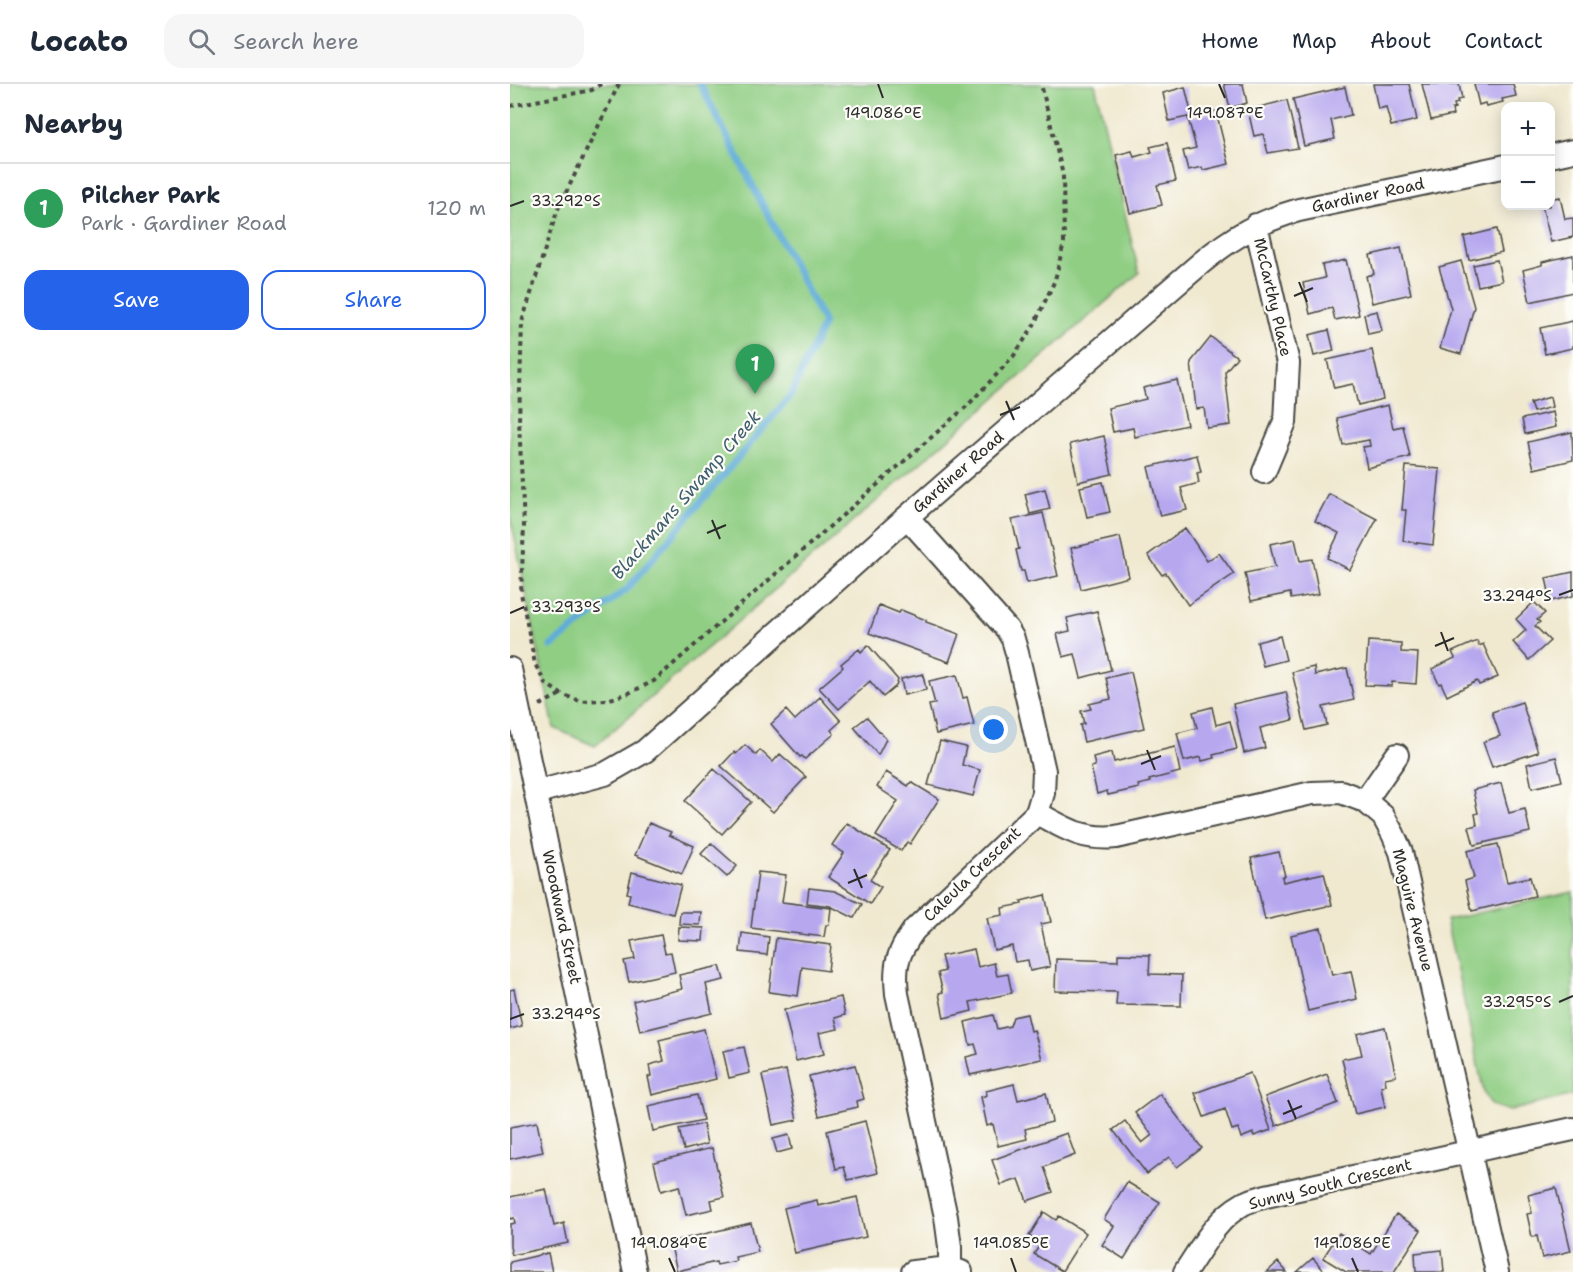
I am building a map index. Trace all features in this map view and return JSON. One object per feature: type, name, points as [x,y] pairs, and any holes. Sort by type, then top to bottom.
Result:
[{"type":"street","points":[[1555,155],[1573,151]]},
{"type":"street","name":"Gardiner Road","points":[[537,792],[605,774],[645,751],[907,517],[1225,243],[1256,225],[1299,210],[1501,167]]},
{"type":"street","name":"McCarthy Place","points":[[1256,225],[1288,363],[1285,422],[1264,472]]},
{"type":"street","points":[[907,517],[1013,639],[1044,771],[1043,793],[1037,813]]},
{"type":"street","name":"Woodward Street","points":[[510,669],[635,1272]]},
{"type":"street","points":[[1365,801],[1397,755]]},
{"type":"street","name":"Maguire Avenue","points":[[1037,813],[1063,828],[1087,837],[1103,838],[1312,793],[1341,792],[1365,801],[1383,816],[1401,852],[1469,1151]]},
{"type":"street","name":"Caleula Crescent","points":[[955,1270],[946,1217],[897,994],[895,976],[897,961],[902,948],[914,930],[1037,813]]},
{"type":"street","name":"Sunny South Crescent","points":[[1185,1272],[1214,1228],[1245,1203],[1266,1196],[1573,1129]]},
{"type":"street","points":[[1469,1151],[1497,1272]]},
{"type":"street","points":[[914,1272],[955,1270]]},
{"type":"path","points":[[510,106],[592,90],[601,84]]},
{"type":"path","points":[[619,84],[557,211],[522,322],[519,422],[524,526],[521,593],[535,664],[540,674],[545,683],[561,694],[580,701],[607,700],[654,681],[968,405],[1013,357],[1034,325],[1055,280],[1064,242],[1063,175],[1041,84]]},
{"type":"green space","points":[[510,84],[1095,84],[1139,273],[595,746],[554,728],[510,515]]},
{"type":"green space","points":[[1573,892],[1573,1095],[1509,1111],[1491,1105],[1484,1093],[1446,920]]},
{"type":"building","points":[[1224,84],[1243,84],[1247,103],[1230,108]]},
{"type":"building","points":[[1373,84],[1409,84],[1417,120],[1391,126],[1386,107],[1378,109]]},
{"type":"building","points":[[1422,84],[1459,84],[1462,99],[1457,100],[1458,103],[1454,104],[1453,115],[1431,120]]},
{"type":"building","points":[[1474,84],[1513,84],[1516,96],[1502,99],[1503,102],[1486,106],[1485,103],[1479,105]]},
{"type":"building","points":[[1185,87],[1192,116],[1169,121],[1163,93]]},
{"type":"building","points":[[1345,87],[1351,115],[1331,120],[1335,139],[1304,146],[1293,99]]},
{"type":"building","points":[[1287,100],[1298,148],[1268,153],[1263,134],[1254,136],[1248,110]]},
{"type":"building","points":[[1216,111],[1229,164],[1203,170],[1202,167],[1188,170],[1183,151],[1196,148],[1188,118]]},
{"type":"building","points":[[1167,143],[1176,181],[1157,185],[1162,205],[1130,213],[1116,155],[1132,151],[1134,157],[1152,152],[1150,147]]},
{"type":"building","points":[[1560,197],[1565,219],[1573,218],[1573,237],[1551,242],[1543,210],[1555,210],[1555,198]]},
{"type":"building","points":[[1497,229],[1502,252],[1469,260],[1464,237]]},
{"type":"building","points":[[1401,248],[1411,294],[1372,303],[1366,276],[1374,274],[1370,255]]},
{"type":"building","points":[[1573,255],[1573,292],[1530,302],[1523,270],[1542,265],[1542,262]]},
{"type":"building","points":[[1346,260],[1359,315],[1335,320],[1332,308],[1310,314],[1303,283],[1325,278],[1322,265]]},
{"type":"building","points":[[1497,260],[1502,281],[1478,286],[1473,265]]},
{"type":"building","points":[[1461,261],[1474,307],[1461,354],[1440,348],[1451,309],[1439,267]]},
{"type":"building","points":[[1377,311],[1382,331],[1368,334],[1364,314]]},
{"type":"building","points":[[1573,321],[1573,348],[1545,354],[1540,328]]},
{"type":"building","points":[[1329,330],[1334,351],[1314,356],[1309,335]]},
{"type":"building","points":[[1211,337],[1237,357],[1225,372],[1231,425],[1207,428],[1204,408],[1196,409],[1191,362]]},
{"type":"building","points":[[1372,350],[1383,399],[1358,405],[1353,384],[1334,388],[1327,360]]},
{"type":"building","points":[[1177,380],[1187,425],[1135,437],[1133,428],[1113,432],[1108,408],[1146,399],[1143,388]]},
{"type":"building","points":[[1550,397],[1552,407],[1533,412],[1530,403]]},
{"type":"building","points":[[1388,405],[1393,428],[1403,426],[1410,457],[1367,468],[1363,447],[1370,446],[1369,440],[1343,445],[1337,418]]},
{"type":"building","points":[[1553,412],[1556,427],[1525,434],[1522,419]]},
{"type":"building","points":[[1572,432],[1573,460],[1534,469],[1528,442]]},
{"type":"building","points":[[1104,436],[1112,474],[1078,482],[1070,444]]},
{"type":"building","points":[[1197,455],[1201,472],[1197,473],[1199,483],[1181,488],[1187,510],[1160,516],[1148,467]]},
{"type":"building","points":[[1406,466],[1440,469],[1433,545],[1403,541],[1406,510],[1402,510]]},
{"type":"building","points":[[1103,482],[1110,512],[1087,517],[1080,487]]},
{"type":"building","points":[[1045,489],[1050,509],[1030,514],[1025,494]]},
{"type":"building","points":[[1329,494],[1377,519],[1350,570],[1327,558],[1339,533],[1315,521]]},
{"type":"building","points":[[1043,513],[1058,576],[1027,583],[1024,571],[1021,571],[1016,550],[1019,549],[1012,520]]},
{"type":"building","points":[[1185,528],[1207,561],[1219,553],[1234,574],[1188,605],[1166,573],[1162,575],[1148,555]]},
{"type":"building","points":[[1120,537],[1129,577],[1081,589],[1071,548]]},
{"type":"building","points":[[1295,539],[1300,561],[1312,559],[1319,594],[1291,599],[1290,593],[1251,601],[1245,573],[1275,567],[1270,544]]},
{"type":"building","points":[[1573,572],[1573,596],[1551,601],[1546,578]]},
{"type":"building","points":[[1534,602],[1545,613],[1537,620],[1540,622],[1535,626],[1550,641],[1529,660],[1513,642],[1526,630],[1516,619]]},
{"type":"building","points":[[879,605],[899,613],[901,610],[959,634],[949,662],[869,633]]},
{"type":"building","points":[[1097,611],[1111,670],[1081,678],[1075,654],[1063,657],[1057,634],[1070,631],[1067,618]]},
{"type":"building","points":[[1280,636],[1286,660],[1263,666],[1257,642]]},
{"type":"building","points":[[1368,641],[1401,643],[1401,652],[1418,653],[1416,684],[1392,682],[1392,686],[1365,685]]},
{"type":"building","points":[[1477,641],[1479,646],[1483,644],[1498,677],[1479,685],[1477,681],[1447,696],[1432,669],[1455,658],[1452,652]]},
{"type":"building","points":[[868,645],[898,680],[896,686],[883,697],[870,681],[839,709],[819,688],[843,667],[841,664],[859,649],[861,652]]},
{"type":"building","points":[[1314,667],[1315,675],[1347,668],[1354,700],[1323,707],[1327,725],[1306,730],[1292,672]]},
{"type":"building","points":[[1131,672],[1144,728],[1084,742],[1080,725],[1084,724],[1081,711],[1091,709],[1089,704],[1111,699],[1106,678]]},
{"type":"building","points":[[923,674],[926,690],[904,695],[901,679]]},
{"type":"building","points":[[957,675],[963,698],[967,697],[974,725],[936,734],[929,705],[935,704],[929,681]]},
{"type":"building","points":[[1286,692],[1293,720],[1260,728],[1265,748],[1244,753],[1233,704]]},
{"type":"building","points":[[820,697],[841,721],[831,730],[834,734],[805,759],[800,757],[771,724],[786,710],[795,720]]},
{"type":"building","points":[[1522,702],[1538,752],[1492,767],[1483,742],[1500,736],[1492,712]]},
{"type":"building","points":[[1212,707],[1216,725],[1230,721],[1237,749],[1213,755],[1214,758],[1202,761],[1201,757],[1184,761],[1177,733],[1197,728],[1193,712]]},
{"type":"building","points":[[867,717],[886,739],[878,755],[854,727]]},
{"type":"building","points":[[940,741],[966,747],[962,765],[980,770],[973,796],[928,785]]},
{"type":"building","points":[[745,745],[756,755],[760,750],[773,762],[780,754],[806,777],[773,812],[721,766],[734,752],[736,754]]},
{"type":"building","points":[[1175,747],[1180,772],[1149,780],[1150,782],[1138,785],[1139,788],[1108,795],[1107,791],[1097,794],[1091,767],[1095,766],[1093,757],[1112,752],[1114,762]]},
{"type":"building","points":[[1556,757],[1562,781],[1532,788],[1527,764]]},
{"type":"building","points":[[714,769],[751,802],[722,834],[685,801]]},
{"type":"building","points":[[886,772],[908,786],[911,782],[939,799],[910,844],[907,842],[901,851],[876,836],[898,801],[877,787]]},
{"type":"building","points":[[1501,783],[1509,813],[1525,809],[1530,832],[1474,845],[1469,827],[1477,825],[1475,814],[1478,813],[1473,790]]},
{"type":"building","points":[[649,823],[671,832],[669,835],[694,846],[682,874],[635,855]]},
{"type":"building","points":[[847,823],[890,850],[870,880],[881,887],[870,904],[828,877],[844,853],[832,845]]},
{"type":"building","points":[[711,843],[737,866],[727,877],[701,854]]},
{"type":"building","points":[[1498,844],[1507,882],[1530,877],[1535,896],[1472,911],[1465,881],[1474,878],[1467,851]]},
{"type":"building","points":[[1279,852],[1285,876],[1282,877],[1283,882],[1324,873],[1332,905],[1265,920],[1251,858]]},
{"type":"building","points":[[632,872],[681,885],[673,914],[628,903],[630,894],[627,893]]},
{"type":"building","points":[[758,872],[786,875],[782,902],[831,908],[829,925],[826,925],[824,937],[751,928]]},
{"type":"building","points":[[809,888],[835,891],[862,904],[854,918],[830,906],[807,903]]},
{"type":"building","points":[[1045,895],[1051,922],[1041,924],[1050,967],[1030,971],[1028,960],[1015,962],[1012,946],[994,950],[987,918],[1003,915],[1002,908],[1022,904],[1021,901]]},
{"type":"building","points":[[680,912],[701,912],[700,925],[679,924]]},
{"type":"building","points":[[679,927],[704,928],[703,941],[678,940]]},
{"type":"building","points":[[1321,928],[1332,975],[1351,971],[1357,999],[1308,1011],[1291,935]]},
{"type":"building","points":[[742,933],[769,937],[767,955],[740,952]]},
{"type":"building","points":[[661,935],[665,953],[671,952],[675,972],[629,982],[624,961],[635,959],[631,941]]},
{"type":"building","points":[[776,938],[831,945],[828,971],[802,967],[798,996],[769,992]]},
{"type":"building","points":[[974,949],[978,967],[994,963],[997,976],[1008,974],[1012,993],[970,1002],[972,1011],[944,1018],[939,993],[943,992],[938,973],[945,971],[941,956]]},
{"type":"building","points":[[1118,954],[1150,955],[1149,974],[1182,975],[1181,1006],[1116,1005],[1117,992],[1055,991],[1056,959],[1118,961]]},
{"type":"building","points":[[720,966],[724,980],[706,984],[712,1013],[640,1031],[633,1001],[682,989],[679,975]]},
{"type":"building","points":[[514,989],[522,1026],[510,1029],[510,990]]},
{"type":"building","points":[[841,997],[845,1015],[835,1018],[838,1029],[819,1033],[824,1054],[796,1061],[784,1010]]},
{"type":"building","points":[[1027,1014],[1042,1059],[970,1075],[966,1057],[978,1054],[975,1044],[970,1045],[965,1022],[993,1015],[997,1029],[1010,1026],[1013,1017]]},
{"type":"building","points":[[1385,1027],[1396,1076],[1385,1078],[1386,1085],[1381,1087],[1385,1107],[1355,1114],[1342,1059],[1362,1055],[1357,1034]]},
{"type":"building","points":[[704,1029],[716,1079],[652,1095],[648,1077],[651,1076],[649,1065],[664,1061],[659,1040]]},
{"type":"building","points":[[744,1047],[750,1073],[729,1078],[723,1051]]},
{"type":"building","points":[[855,1065],[864,1099],[857,1101],[858,1107],[819,1116],[809,1076]]},
{"type":"building","points":[[786,1070],[797,1120],[773,1125],[762,1075]]},
{"type":"building","points":[[1250,1073],[1271,1130],[1241,1138],[1238,1128],[1232,1130],[1225,1109],[1204,1117],[1195,1093]]},
{"type":"building","points":[[1327,1074],[1338,1103],[1276,1126],[1265,1097]]},
{"type":"building","points":[[1014,1084],[1018,1100],[1046,1093],[1052,1122],[1025,1129],[1027,1139],[998,1146],[993,1124],[987,1126],[981,1097],[987,1095],[986,1091]]},
{"type":"building","points":[[1160,1094],[1202,1148],[1177,1167],[1169,1157],[1147,1174],[1113,1130],[1125,1121],[1142,1143],[1152,1135],[1135,1113]]},
{"type":"building","points":[[697,1095],[703,1120],[653,1131],[648,1106]]},
{"type":"building","points":[[865,1121],[878,1173],[848,1180],[844,1167],[836,1169],[827,1131]]},
{"type":"building","points":[[537,1122],[543,1152],[510,1159],[510,1127]]},
{"type":"building","points":[[703,1124],[707,1144],[684,1150],[679,1129]]},
{"type":"building","points":[[1067,1133],[1075,1155],[1044,1167],[1053,1192],[1027,1201],[1019,1179],[1001,1185],[992,1160]]},
{"type":"building","points":[[789,1135],[792,1149],[777,1153],[773,1139]]},
{"type":"building","points":[[712,1148],[724,1197],[711,1200],[713,1209],[686,1215],[679,1186],[661,1191],[654,1162]]},
{"type":"building","points":[[1127,1182],[1160,1202],[1124,1259],[1102,1245],[1114,1226],[1104,1219]]},
{"type":"building","points":[[1556,1188],[1571,1251],[1542,1258],[1537,1236],[1532,1237],[1527,1214],[1532,1213],[1528,1195]]},
{"type":"building","points":[[546,1189],[554,1226],[564,1223],[568,1243],[512,1255],[510,1224],[515,1223],[514,1218],[510,1219],[510,1197]]},
{"type":"building","points":[[857,1197],[866,1237],[795,1253],[784,1208],[817,1200],[818,1206]]},
{"type":"building","points":[[1044,1212],[1056,1220],[1059,1216],[1086,1233],[1062,1271],[1034,1254],[1041,1243],[1029,1236]]},
{"type":"building","points":[[1396,1214],[1421,1230],[1394,1272],[1346,1272],[1323,1258],[1339,1233],[1371,1254]]},
{"type":"building","points":[[751,1223],[758,1252],[735,1257],[736,1261],[717,1265],[716,1262],[677,1271],[670,1242]]},
{"type":"building","points":[[1442,1250],[1444,1272],[1416,1272],[1415,1253]]},
{"type":"building","points":[[548,1253],[552,1272],[510,1272],[510,1262]]},
{"type":"building","points":[[1313,1258],[1325,1272],[1297,1272]]},
{"type":"building","points":[[1278,1262],[1287,1272],[1267,1272]]},
{"type":"waterway","name":"Blackmans Swamp Creek","points":[[551,646],[627,589],[791,395],[824,323],[700,84]]},
{"type":"place","name":"Pilcher Park","points":[[755,394]]}]
